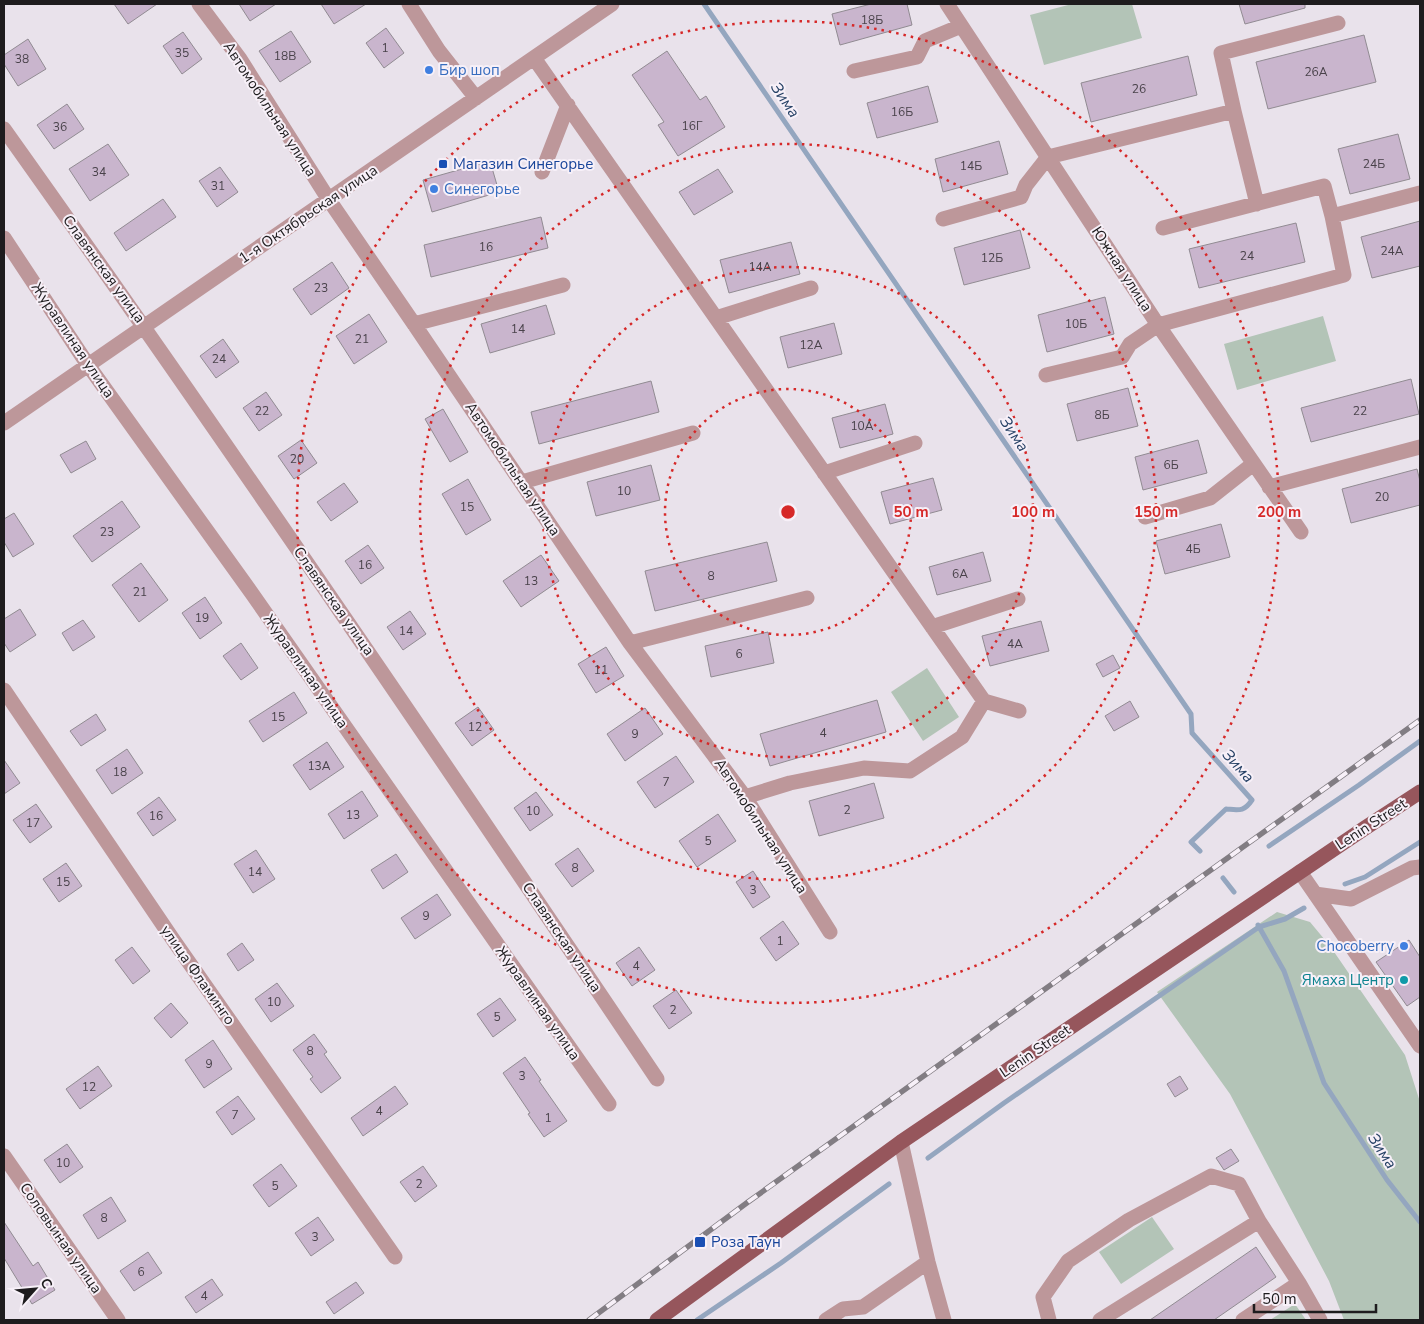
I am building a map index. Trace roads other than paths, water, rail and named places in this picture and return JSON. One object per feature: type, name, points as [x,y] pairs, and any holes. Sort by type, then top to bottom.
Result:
[{"type":"main road","name":"Lenin Street","points":[[657,1320],[901,1142],[1420,792]]},
{"type":"street","name":"Автомобильная улица","points":[[199,4],[240,59],[329,200],[630,643],[745,797],[830,932]]},
{"type":"street","points":[[409,4],[439,51],[476,98]]},
{"type":"street","name":"1-я Октябрьская улица","points":[[4,422],[612,4]]},
{"type":"street","name":"Южная улица","points":[[947,4],[1158,324],[1300,532]]},
{"type":"street","points":[[1257,204],[1221,53],[1338,23]]},
{"type":"street","points":[[854,71],[917,56],[925,41],[961,26]]},
{"type":"street","points":[[534,58],[984,701],[1019,711]]},
{"type":"street","points":[[542,172],[568,105]]},
{"type":"street","points":[[943,219],[1021,197],[1026,184],[1048,157],[1234,111]]},
{"type":"street","name":"Славянская улица","points":[[4,129],[145,326],[415,718],[658,1079]]},
{"type":"street","points":[[1046,375],[1122,357],[1130,344],[1158,324],[1344,274],[1324,186],[1163,228]]},
{"type":"street","points":[[1332,216],[1420,193]]},
{"type":"street","name":"Журавлиная улица","points":[[4,238],[88,365],[253,595],[609,1104]]},
{"type":"street","points":[[414,324],[563,285]]},
{"type":"street","points":[[716,318],[811,288]]},
{"type":"street","points":[[522,482],[693,433]]},
{"type":"street","points":[[824,472],[915,443]]},
{"type":"street","points":[[1269,487],[1420,447]]},
{"type":"street","points":[[1145,517],[1210,498],[1253,464]]},
{"type":"street","points":[[630,643],[807,598]]},
{"type":"street","points":[[932,627],[1018,599]]},
{"type":"street","name":"улица Фламинго","points":[[4,690],[174,941],[395,1257]]},
{"type":"street","points":[[745,797],[790,782],[864,768],[910,771],[962,737],[984,701]]},
{"type":"street","points":[[1315,894],[1351,899],[1412,868],[1420,866]]},
{"type":"street","points":[[1300,872],[1420,1046]]},
{"type":"street","points":[[901,1142],[928,1262],[944,1320]]},
{"type":"street","name":"Соловьиная улица","points":[[4,1156],[118,1320]]},
{"type":"street","points":[[1049,1320],[1043,1297],[1068,1260],[1129,1220],[1211,1176],[1239,1184],[1320,1320]]},
{"type":"street","points":[[1100,1320],[1260,1221]]},
{"type":"street","points":[[826,1320],[863,1307],[928,1262]]},
{"type":"street","points":[[1243,1320],[1298,1283]]},
{"type":"waterway","name":"Зима","points":[[704,4],[1191,714],[1192,733],[1252,800],[1246,807],[1241,809],[1226,809],[1191,842],[1200,851]]},
{"type":"waterway","points":[[1269,846],[1420,741]]},
{"type":"waterway","points":[[1345,884],[1365,877],[1420,842]]},
{"type":"waterway","name":"Зима","points":[[1223,878],[1234,892]]},
{"type":"waterway","points":[[928,1158],[1004,1103],[1259,927],[1285,919],[1304,908]]},
{"type":"waterway","name":"Зима","points":[[1258,925],[1284,971],[1324,1083],[1387,1180],[1420,1222]]},
{"type":"waterway","points":[[697,1320],[781,1263],[889,1184]]},
{"type":"railway","points":[[589,1320],[748,1202],[1420,720]]},
{"type":"place","name":"Бир шоп","points":[[429,70]]},
{"type":"place","name":"Магазин Синегорье","points":[[443,164]]},
{"type":"place","name":"Синегорье","points":[[434,189]]},
{"type":"place","name":"Chocoberry","points":[[1404,946]]},
{"type":"place","name":"Ямаха Центр","points":[[1404,980]]},
{"type":"place","name":"Роза Таун","points":[[700,1242]]}]
